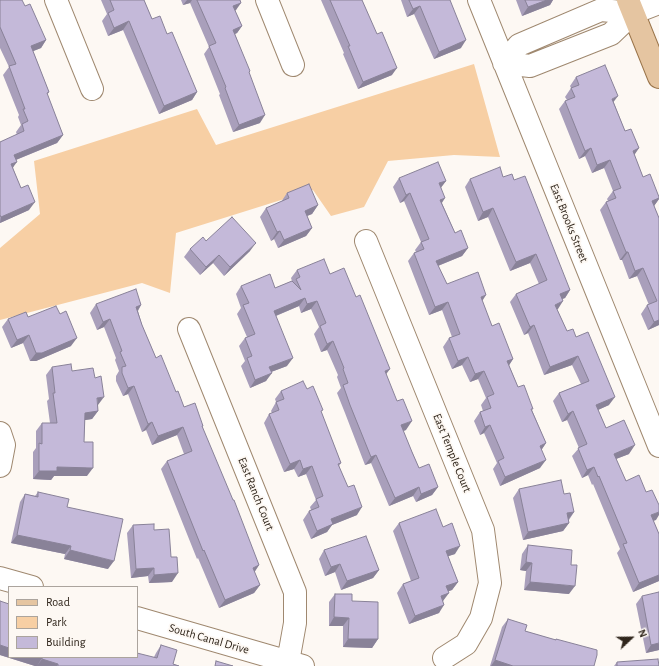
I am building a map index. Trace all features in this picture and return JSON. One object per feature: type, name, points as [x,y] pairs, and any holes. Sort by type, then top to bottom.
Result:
[{"type":"main road","points":[[630,7],[659,77]]},
{"type":"street","points":[[56,0],[92,89]]},
{"type":"street","points":[[267,0],[293,65]]},
{"type":"street","name":"East Brooks Street","points":[[479,0],[659,446]]},
{"type":"street","points":[[504,63],[519,45],[601,10],[659,3]]},
{"type":"street","name":"East Temple Court","points":[[366,241],[483,530],[490,583],[481,618],[466,644],[442,663]]},
{"type":"street","name":"East Ranch Court","points":[[189,329],[295,592],[296,664]]},
{"type":"street","points":[[0,433],[4,445],[0,466]]},
{"type":"street","points":[[0,578],[28,586]]},
{"type":"street","name":"South Canal Drive","points":[[138,618],[296,664]]},
{"type":"green space","points":[[474,64],[500,157],[454,155],[388,161],[364,207],[331,216],[313,190],[176,233],[170,293],[142,283],[0,320],[0,248],[40,214],[34,161],[197,109],[216,145]]},
{"type":"building","points":[[0,0],[22,0],[25,6],[30,4],[46,40],[31,46],[49,92],[47,93],[63,135],[14,155],[17,162],[11,164],[21,188],[28,185],[35,202],[1,217],[0,142],[24,131],[22,124],[28,121],[9,66],[16,64],[0,27]]},
{"type":"building","points":[[110,0],[144,0],[152,19],[160,16],[167,34],[172,32],[197,92],[164,106],[129,21],[114,28],[108,13],[114,10]]},
{"type":"building","points":[[197,0],[240,0],[241,3],[233,6],[242,26],[233,30],[250,71],[249,72],[265,115],[239,125],[225,88],[226,87],[209,46],[216,43]]},
{"type":"building","points":[[330,0],[362,0],[377,34],[382,32],[397,68],[363,82],[348,46],[350,46]]},
{"type":"building","points":[[409,0],[450,0],[466,40],[439,52],[420,6],[413,9]]},
{"type":"building","points":[[525,0],[547,0],[528,7]]},
{"type":"building","points":[[605,65],[618,96],[612,99],[625,131],[631,129],[639,148],[633,151],[643,177],[650,174],[659,197],[652,201],[659,218],[659,320],[654,322],[647,305],[657,301],[643,268],[635,271],[606,202],[616,198],[613,191],[621,188],[610,160],[597,165],[591,148],[585,151],[565,101],[575,97],[571,88],[579,85],[576,77]]},
{"type":"building","points":[[438,162],[446,181],[439,183],[445,198],[440,200],[455,233],[461,230],[468,248],[436,261],[447,284],[478,272],[486,295],[481,297],[492,326],[499,323],[513,359],[507,361],[518,387],[524,385],[533,409],[531,409],[546,443],[540,446],[546,460],[505,477],[498,461],[504,458],[490,425],[485,427],[480,412],[491,408],[487,397],[494,394],[484,371],[475,374],[468,357],[458,361],[449,338],[460,334],[448,302],[435,307],[414,253],[424,249],[421,242],[429,239],[410,193],[406,195],[399,178]]},
{"type":"building","points":[[500,167],[503,177],[512,174],[514,180],[525,176],[570,290],[560,294],[563,301],[555,305],[567,331],[573,329],[576,337],[588,332],[615,397],[596,405],[606,428],[624,420],[635,445],[614,454],[626,481],[639,475],[646,492],[652,490],[659,505],[659,512],[651,515],[659,534],[659,575],[639,583],[623,544],[627,543],[599,476],[598,477],[594,467],[587,470],[578,448],[587,444],[573,411],[568,414],[559,393],[589,381],[578,356],[550,367],[534,325],[530,327],[516,294],[547,280],[536,254],[516,262],[493,208],[483,212],[470,179]]},
{"type":"building","points":[[309,184],[318,205],[305,211],[312,228],[284,240],[280,231],[277,232],[266,208],[289,198],[287,193]]},
{"type":"building","points":[[232,217],[256,243],[230,267],[219,255],[206,267],[190,249],[203,237],[206,241]]},
{"type":"building","points":[[324,259],[330,274],[344,268],[356,297],[360,295],[390,369],[385,371],[397,401],[403,399],[412,421],[401,425],[419,468],[429,464],[438,487],[421,494],[419,487],[395,498],[376,455],[371,457],[350,405],[343,385],[348,383],[343,369],[344,368],[333,341],[327,344],[320,326],[326,323],[317,301],[307,304],[305,298],[274,311],[293,358],[269,367],[272,373],[255,380],[247,358],[252,356],[245,338],[255,334],[243,305],[249,303],[241,286],[270,274],[275,288],[292,281],[301,290],[296,279],[300,277],[297,270]]},
{"type":"building","points":[[136,289],[141,305],[136,307],[156,358],[161,355],[176,392],[178,391],[184,407],[195,403],[202,426],[234,500],[259,565],[253,568],[260,585],[225,600],[204,550],[203,551],[167,461],[192,451],[183,427],[158,436],[152,422],[148,424],[134,386],[128,388],[122,373],[122,367],[126,366],[110,319],[103,322],[96,304]]},
{"type":"building","points":[[56,306],[60,314],[66,311],[77,338],[42,353],[36,353],[29,335],[17,340],[8,319],[26,312],[28,317]]},
{"type":"building","points":[[71,364],[72,371],[93,368],[95,378],[101,376],[104,397],[97,398],[98,411],[85,413],[84,442],[93,442],[93,468],[57,467],[57,471],[39,471],[39,443],[42,444],[42,423],[57,423],[53,393],[55,393],[52,367]]},
{"type":"building","points":[[303,381],[307,389],[313,386],[341,463],[338,464],[348,487],[354,485],[362,507],[331,519],[333,524],[317,531],[309,511],[319,507],[316,499],[323,496],[312,466],[303,469],[300,460],[290,464],[269,414],[279,410],[276,402],[284,399],[281,391]]},
{"type":"building","points":[[561,480],[564,494],[570,493],[574,512],[567,513],[569,523],[528,532],[519,489]]},
{"type":"building","points":[[38,492],[69,499],[67,507],[123,519],[114,561],[70,550],[71,546],[17,535],[25,494],[38,497]]},
{"type":"building","points":[[436,509],[443,527],[452,523],[460,546],[446,551],[458,582],[446,586],[449,593],[441,596],[444,605],[415,616],[403,584],[419,578],[399,523]]},
{"type":"building","points":[[154,524],[154,530],[169,529],[171,557],[177,557],[178,573],[154,575],[154,568],[136,569],[133,525]]},
{"type":"building","points":[[366,536],[379,570],[347,581],[340,564],[331,567],[324,550]]},
{"type":"building","points":[[528,545],[572,550],[571,565],[577,565],[575,586],[530,582],[532,563],[526,562]]},
{"type":"building","points":[[659,592],[659,643],[651,645],[642,596]]},
{"type":"building","points":[[335,594],[352,594],[352,601],[378,602],[378,639],[348,639],[349,618],[334,617]]},
{"type":"building","points":[[0,601],[8,604],[8,648],[0,645]]},
{"type":"building","points":[[508,619],[527,625],[525,631],[597,650],[594,666],[513,666],[495,660]]},
{"type":"building","points":[[161,645],[177,650],[173,664],[179,666],[58,666],[58,664],[42,659],[138,658],[138,653],[157,658]]},
{"type":"building","points":[[658,659],[659,666],[617,666],[617,662]]},
{"type":"building","points":[[216,661],[233,666],[215,666]]}]
